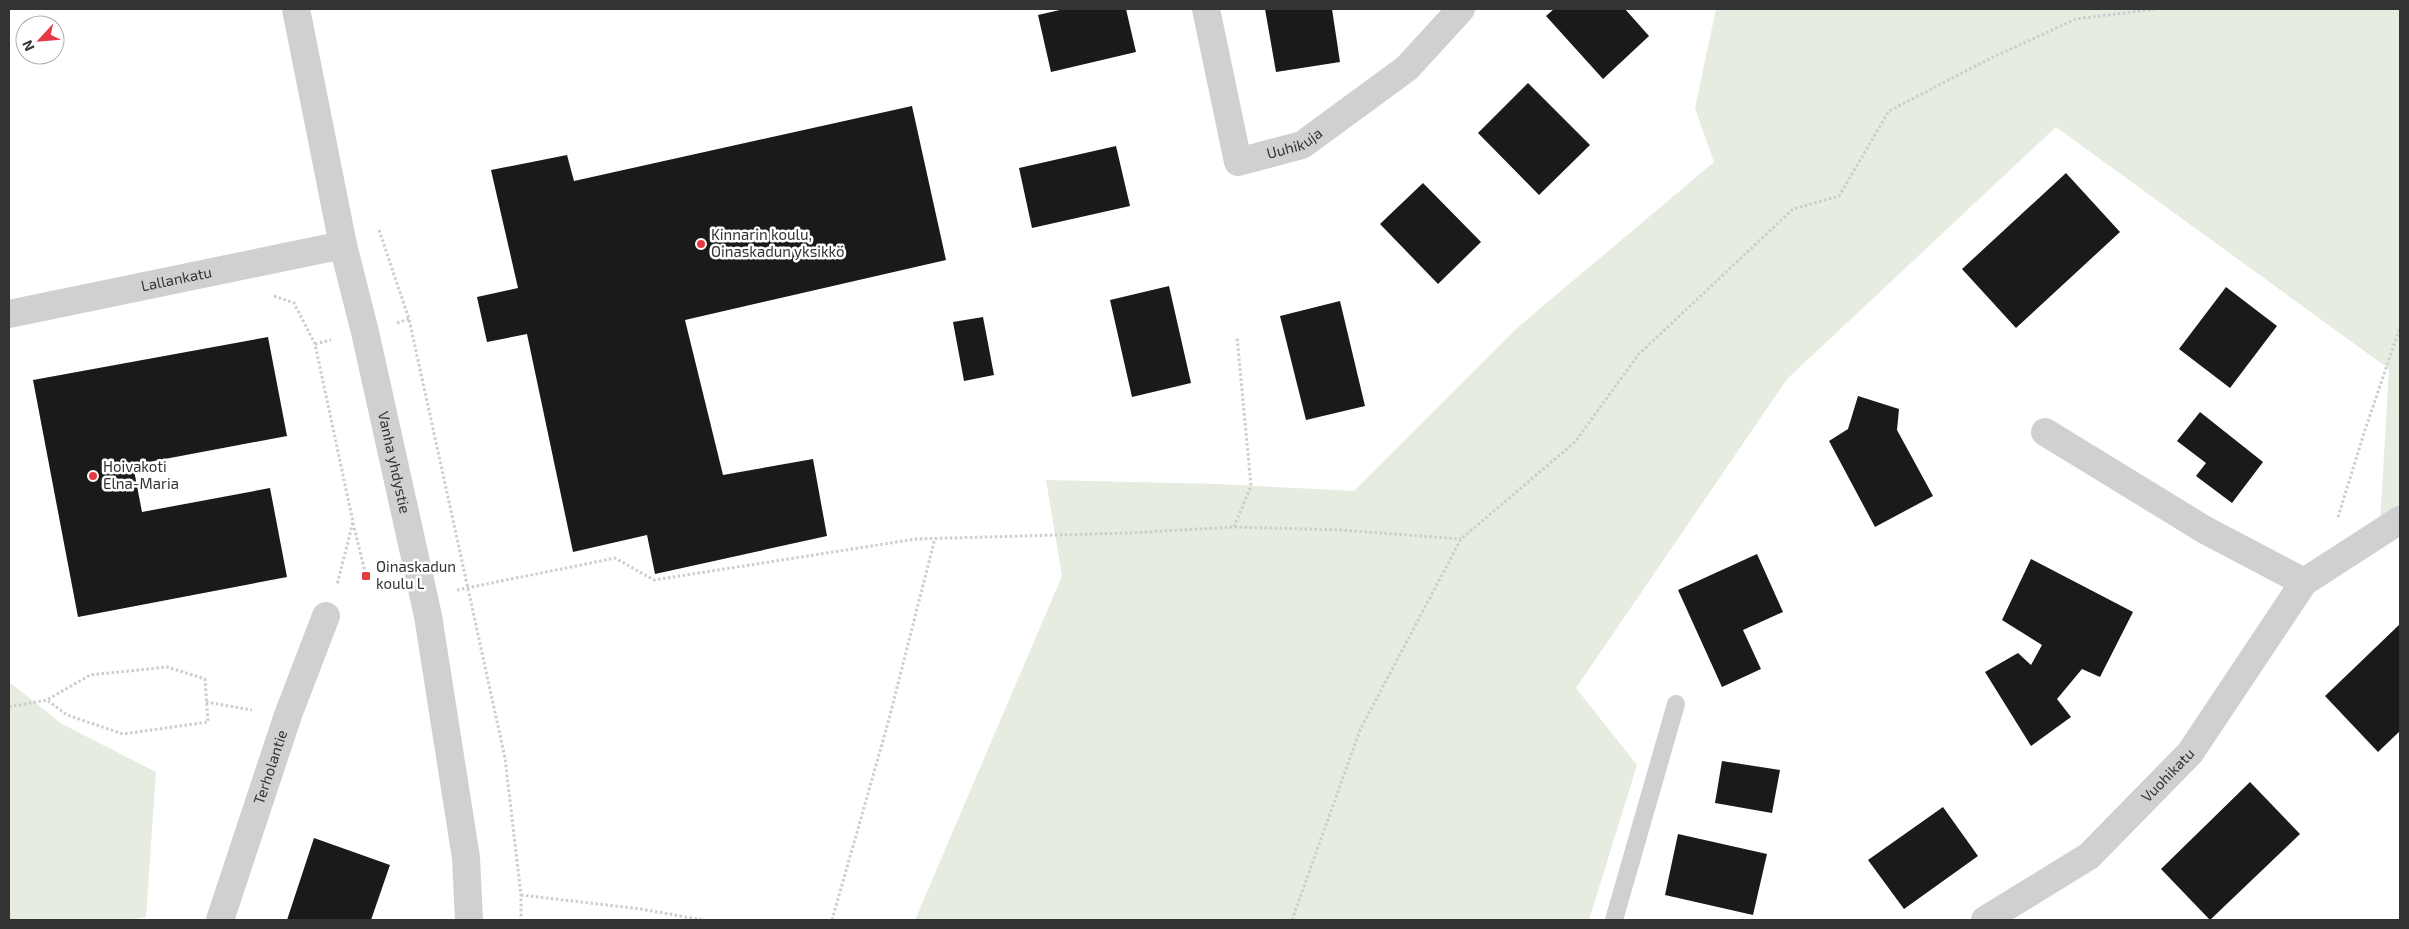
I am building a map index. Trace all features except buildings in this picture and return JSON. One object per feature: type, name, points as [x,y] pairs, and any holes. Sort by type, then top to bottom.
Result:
[{"type":"street","name":"Vanha yhdystie","points":[[296,9],[344,245],[366,332],[423,595],[466,858],[469,920]]},
{"type":"street","name":"Uuhikuja","points":[[1206,9],[1238,162],[1302,145],[1407,68],[1461,9]]},
{"type":"street","name":"Lallankatu","points":[[9,314],[344,245]]},
{"type":"street","points":[[2045,432],[2205,530],[2313,577]]},
{"type":"street","name":"Vuohikatu","points":[[1985,920],[2089,856],[2190,753],[2313,577],[2400,520]]},
{"type":"street","name":"Terholantie","points":[[220,920],[288,716],[326,616]]},
{"type":"lane","points":[[1614,920],[1676,704]]},
{"type":"path","points":[[1292,920],[1360,730],[1461,539],[1576,442],[1638,355],[1793,209],[1839,196],[1889,112],[1989,59],[2076,19],[2156,9]]},
{"type":"path","points":[[377,222],[381,241],[409,320],[505,758],[521,895],[521,920]]},
{"type":"path","points":[[2313,577],[2400,326]]},
{"type":"path","points":[[1234,527],[1251,486],[1237,337]]},
{"type":"path","points":[[315,344],[366,576]]},
{"type":"path","points":[[326,616],[338,580],[353,522]]},
{"type":"path","points":[[423,595],[468,588],[615,558],[654,580],[916,539],[1128,533],[1234,527],[1342,530],[1461,539]]},
{"type":"path","points":[[832,920],[888,723],[935,538]]},
{"type":"path","points":[[9,707],[47,700],[90,675],[167,667],[205,679],[208,722],[123,734],[67,715],[47,700]]},
{"type":"path","points":[[206,702],[288,716]]},
{"type":"path","points":[[521,895],[641,909],[703,920]]},
{"type":"shaded area","points":[[1716,9],[2400,9],[2400,509],[2380,523],[2389,369],[2056,127],[1787,379],[1576,688],[1637,765],[1589,920],[915,920],[1062,576],[1046,480],[1219,484],[1354,491],[1517,328],[1714,162],[1695,108]]},
{"type":"shaded area","points":[[9,682],[62,724],[156,772],[146,917],[130,920],[9,920]]},
{"type":"place","name":"Kinnarin koulu, Oinaskadun yksikkö","points":[[701,244]]},
{"type":"place","name":"Hoivakoti Elna-Maria","points":[[93,476]]},
{"type":"place","name":"Oinaskadun koulu L","points":[[366,576]]}]
